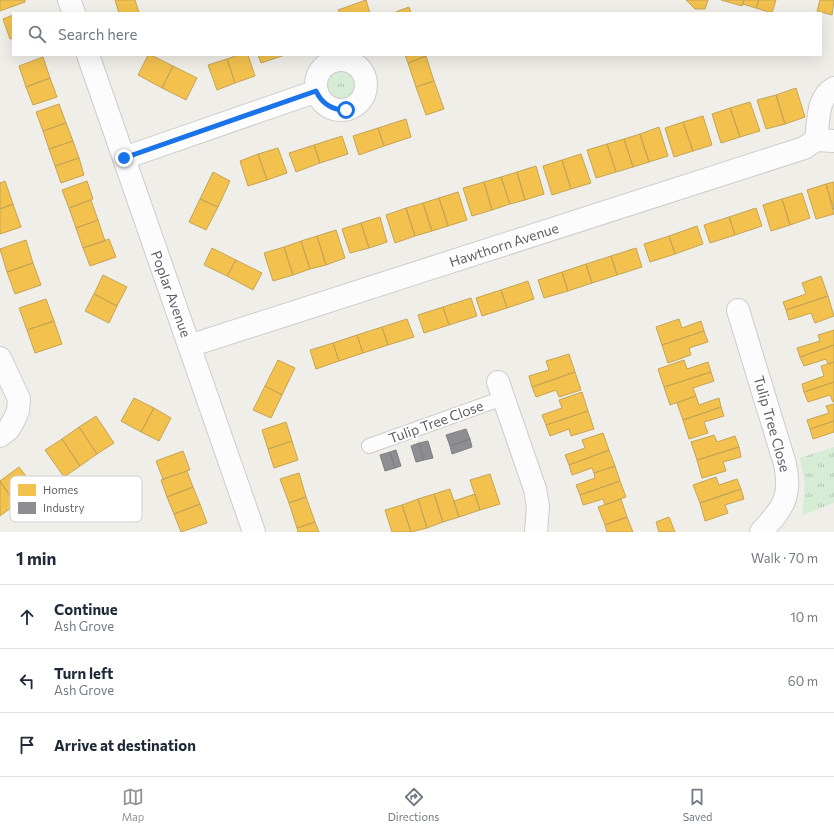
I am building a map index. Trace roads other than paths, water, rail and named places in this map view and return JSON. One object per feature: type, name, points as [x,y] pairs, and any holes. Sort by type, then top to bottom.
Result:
[{"type":"street","points":[[69,0],[74,12]]},
{"type":"street","name":"Poplar Avenue","points":[[88,56],[254,532]]},
{"type":"street","name":"Hawthorn Avenue","points":[[190,346],[825,141],[821,103],[827,94],[834,88]]},
{"type":"street","points":[[124,158],[316,91]]},
{"type":"street","name":"Tulip Tree Close","points":[[738,310],[788,478],[788,491],[783,505],[777,516],[762,532]]},
{"type":"street","points":[[0,358],[19,399],[18,411],[14,420],[8,430],[0,436]]},
{"type":"street","name":"Tulip Tree Close","points":[[500,390],[535,489],[538,506],[536,532]]},
{"type":"lane","name":"Tulip Tree Close","points":[[369,446],[500,390]]}]
